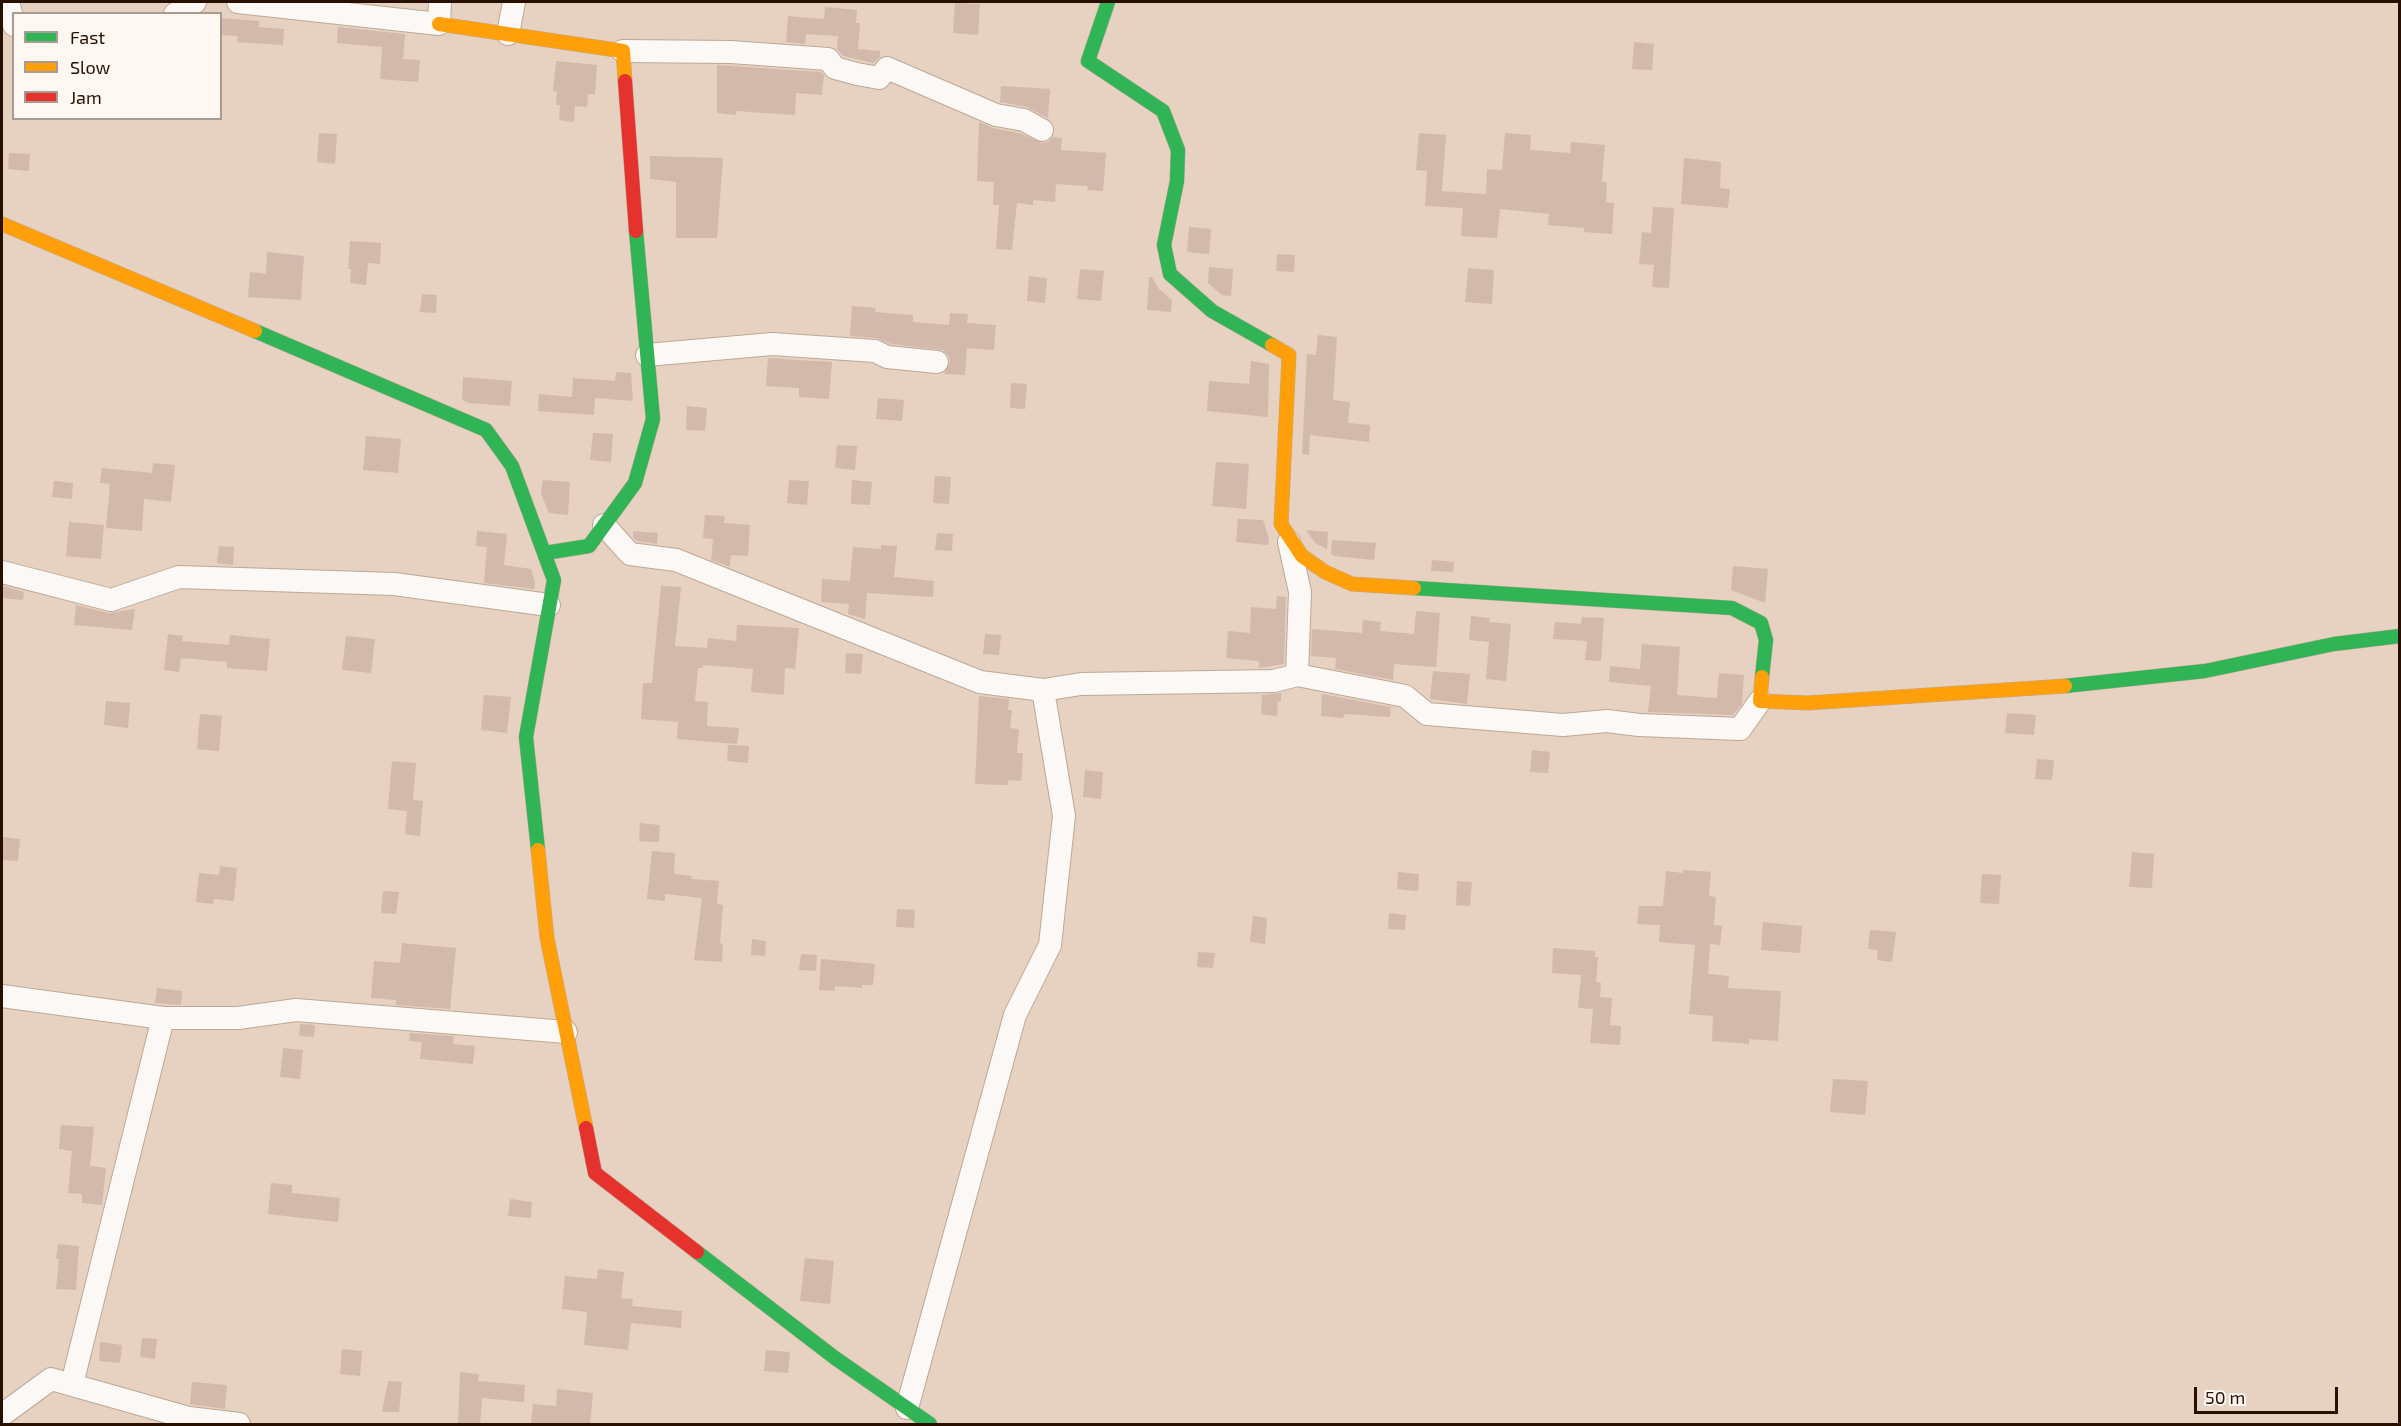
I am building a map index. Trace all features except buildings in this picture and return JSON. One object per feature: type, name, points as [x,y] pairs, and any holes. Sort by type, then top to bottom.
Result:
[{"type":"street","points":[[8,2],[12,17]]},
{"type":"street","points":[[178,12],[195,2]]},
{"type":"street","points":[[238,2],[439,24],[624,51],[731,52],[828,59],[834,68],[879,78],[887,68],[996,115],[1024,120],[1042,130]]},
{"type":"street","points":[[439,24],[440,2]]},
{"type":"street","points":[[508,34],[514,2]]},
{"type":"street","points":[[604,525],[630,554],[676,560],[980,682],[1043,690],[1081,684],[1274,681],[1297,675],[1406,696],[1427,714],[1563,725],[1607,722],[1740,729],[1760,700],[1766,640],[1761,623],[1732,608],[1352,584],[1325,572],[1302,556],[1281,524],[1289,355],[1212,311],[1170,274],[1164,245],[1177,181],[1178,150],[1163,111],[1088,61],[1108,2]]},
{"type":"street","points":[[545,553],[589,546],[635,483],[653,418],[637,250],[624,51]]},
{"type":"street","points":[[2,224],[486,430],[512,466],[554,579],[526,737],[547,938],[596,1173],[835,1358],[930,1425]]},
{"type":"street","points":[[647,355],[772,344],[875,351],[887,357],[937,362]]},
{"type":"street","points":[[1287,535],[1300,592],[1297,675]]},
{"type":"street","points":[[2,572],[111,600],[179,577],[394,584],[549,605]]},
{"type":"street","points":[[1760,700],[1808,703],[2082,685],[2205,671],[2334,644],[2400,636]]},
{"type":"street","points":[[907,1408],[1015,1015],[1050,945],[1064,816],[1043,690]]},
{"type":"street","points":[[2,996],[163,1018],[238,1018],[297,1010],[566,1032]]},
{"type":"street","points":[[72,1384],[163,1018]]},
{"type":"street","points":[[2,1415],[51,1379],[189,1418],[239,1425]]},
{"type":"traffic: fast","points":[[1108,2],[1088,61],[1163,111],[1178,150],[1177,181],[1164,245],[1170,274],[1212,311],[1272,345]]},
{"type":"traffic: fast","points":[[545,553],[589,546],[635,483],[653,419],[636,231]]},
{"type":"traffic: fast","points":[[255,331],[486,430],[512,466],[554,580],[526,737],[538,850]]},
{"type":"traffic: fast","points":[[1414,588],[1732,608],[1761,623],[1766,640],[1762,677]]},
{"type":"traffic: fast","points":[[2065,686],[2205,671],[2334,644],[2400,636]]},
{"type":"traffic: fast","points":[[697,1252],[835,1358],[930,1424]]},
{"type":"traffic: slow","points":[[439,24],[623,51],[625,81]]},
{"type":"traffic: slow","points":[[2,224],[255,331]]},
{"type":"traffic: slow","points":[[1272,345],[1289,355],[1281,524],[1302,556],[1325,572],[1352,584],[1414,588]]},
{"type":"traffic: slow","points":[[1762,677],[1760,701],[1808,703],[2065,686]]},
{"type":"traffic: slow","points":[[538,850],[547,938],[586,1128]]},
{"type":"traffic: jam","points":[[625,81],[636,231]]},
{"type":"traffic: jam","points":[[586,1128],[595,1173],[697,1252]]}]
